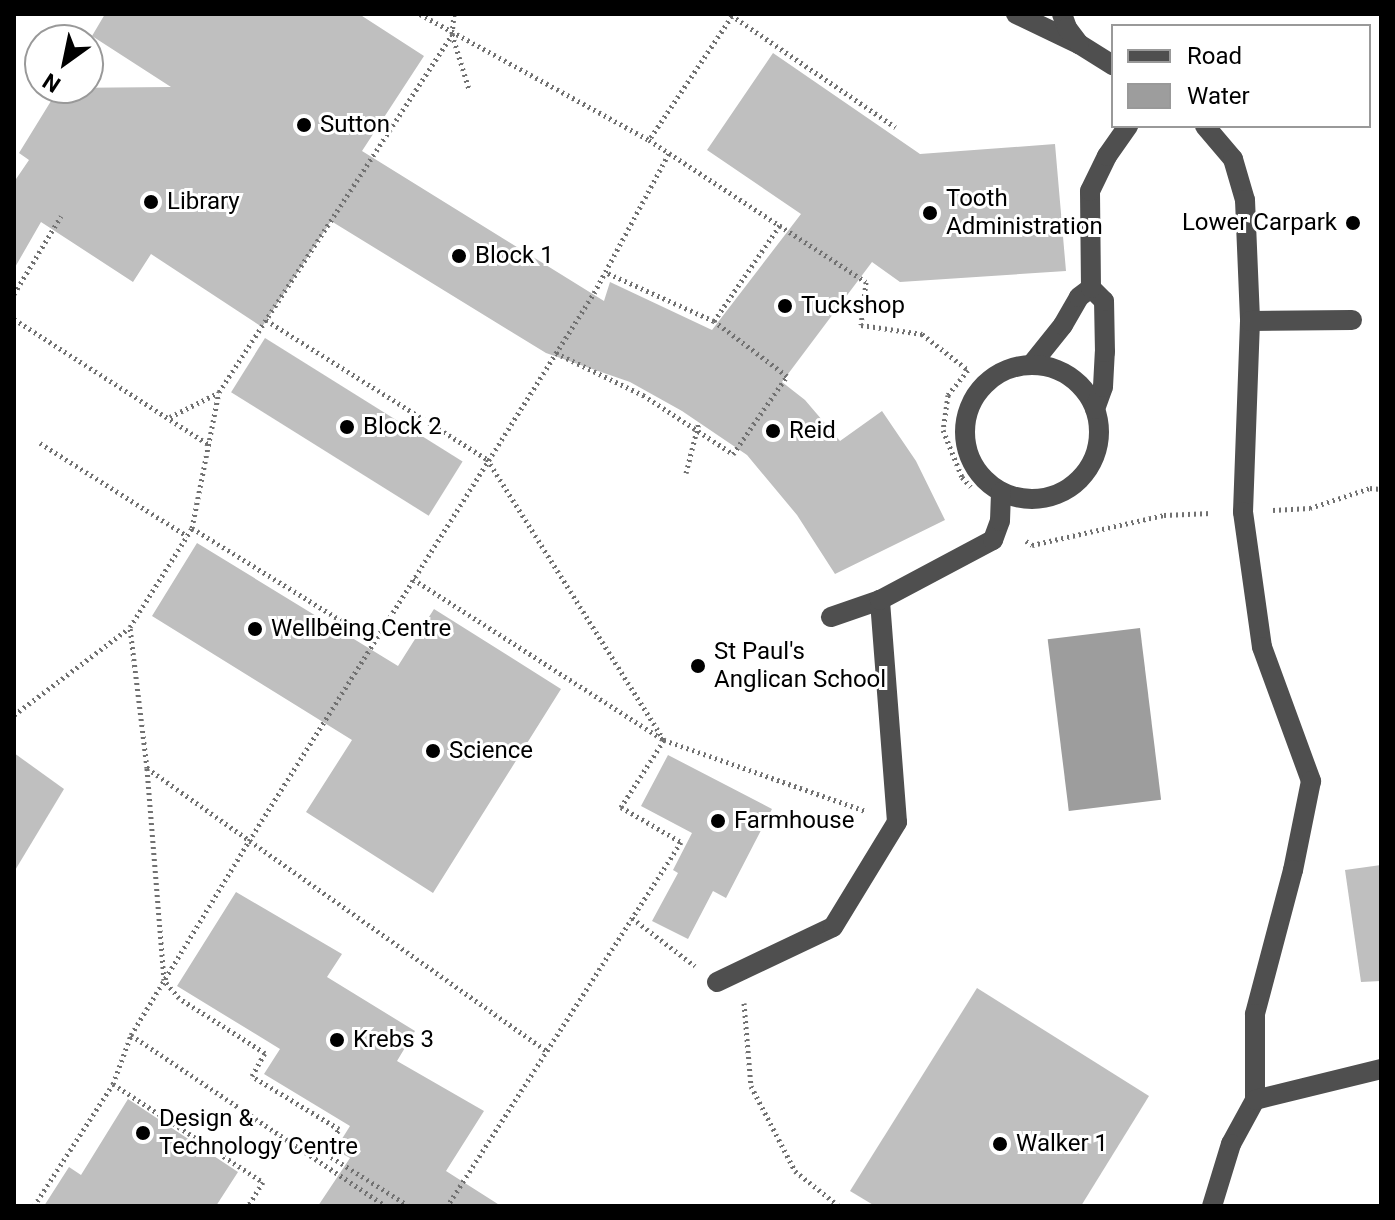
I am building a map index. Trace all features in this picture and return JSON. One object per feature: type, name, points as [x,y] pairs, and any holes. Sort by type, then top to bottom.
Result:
[{"type":"lane","points":[[1016,14],[1079,44],[1111,64]]},
{"type":"lane","points":[[1062,14],[1067,28],[1079,44]]},
{"type":"lane","points":[[1095,409],[1075,381],[1054,369],[1031,365],[1010,369],[992,378],[977,393],[968,412],[964,433],[968,453],[978,472],[1001,492],[1038,499],[1065,491],[1080,479],[1091,464],[1097,446],[1095,409],[1103,387],[1104,301],[1091,288],[1090,191],[1107,156],[1127,128]]},
{"type":"lane","points":[[1207,128],[1233,159],[1241,180],[1249,256],[1250,321],[1243,512],[1262,647],[1311,781],[1293,870],[1255,1014],[1255,1100],[1231,1144],[1212,1206]]},
{"type":"lane","points":[[1031,365],[1063,325],[1079,297],[1091,288]]},
{"type":"lane","points":[[1250,321],[1352,320]]},
{"type":"lane","points":[[831,617],[880,600],[993,540],[1000,521],[1001,492]]},
{"type":"lane","points":[[717,982],[833,927],[897,822],[880,600]]},
{"type":"lane","points":[[1255,1100],[1381,1069]]},
{"type":"path","points":[[420,14],[649,140],[866,282],[861,325],[922,334],[968,370],[948,395],[943,430],[962,477],[1000,521],[1032,545],[1164,515],[1310,508],[1370,488],[1381,489]]},
{"type":"path","points":[[454,14],[452,34],[469,89]]},
{"type":"path","points":[[649,140],[731,15],[895,127]]},
{"type":"path","points":[[14,715],[130,627],[192,528],[219,392],[452,34]]},
{"type":"path","points":[[34,1206],[113,1084],[131,1035],[164,980],[605,272],[669,153]]},
{"type":"path","points":[[14,294],[61,216]]},
{"type":"path","points":[[714,321],[780,225]]},
{"type":"path","points":[[556,353],[643,395],[733,454],[787,376],[714,321],[605,272]]},
{"type":"path","points":[[14,319],[209,445]]},
{"type":"path","points":[[266,320],[487,459],[664,740]]},
{"type":"path","points":[[170,418],[219,392]]},
{"type":"path","points":[[686,473],[699,422]]},
{"type":"path","points":[[40,443],[187,536]]},
{"type":"path","points":[[192,528],[374,641]]},
{"type":"path","points":[[413,579],[664,740],[897,822]]},
{"type":"path","points":[[130,627],[147,768],[164,980],[179,998],[265,1053],[252,1076],[339,1129],[325,1153],[409,1206]]},
{"type":"path","points":[[447,1206],[681,842],[621,807],[664,740]]},
{"type":"path","points":[[147,768],[546,1051]]},
{"type":"path","points":[[632,918],[744,1003],[751,1086],[795,1171],[839,1206]]},
{"type":"path","points":[[131,1035],[385,1206]]},
{"type":"path","points":[[113,1084],[263,1182],[248,1206]]},
{"type":"water","points":[[1140,628],[1161,800],[1069,811],[1048,639]]},
{"type":"building","points":[[105,14],[359,14],[424,56],[362,151],[604,301],[610,282],[712,330],[801,214],[707,150],[773,53],[920,154],[1055,144],[1066,271],[900,282],[872,262],[782,382],[805,400],[840,441],[882,411],[916,461],[945,520],[835,574],[797,515],[747,455],[682,411],[630,382],[546,353],[331,221],[262,327],[151,254],[133,282],[41,222],[14,269],[14,182],[29,160],[19,153],[49,104],[104,104],[104,88],[171,87],[104,44],[104,24],[99,24]]},
{"type":"building","name":"Block 2","points":[[265,338],[463,461],[429,516],[231,392]]},
{"type":"building","name":"Science","points":[[197,543],[398,666],[434,609],[561,689],[433,893],[306,812],[352,740],[152,616]]},
{"type":"building","points":[[14,753],[64,789],[14,872]]},
{"type":"building","name":"Farmhouse","points":[[668,755],[772,809],[726,898],[713,891],[688,939],[652,921],[678,873],[673,870],[692,833],[641,806]]},
{"type":"building","points":[[1381,865],[1381,981],[1361,982],[1345,870]]},
{"type":"building","name":"Krebs 3","points":[[236,892],[342,954],[327,977],[415,1031],[397,1061],[484,1111],[446,1171],[501,1206],[318,1206],[350,1158],[335,1150],[350,1126],[264,1074],[280,1049],[177,986]]},
{"type":"building","name":"Walker 1","points":[[977,988],[1149,1096],[1081,1206],[875,1206],[850,1191]]},
{"type":"building","name":"Design & Technology Centre","points":[[128,1099],[238,1172],[216,1206],[44,1206],[69,1167],[81,1175]]},
{"type":"place","name":"Sutton","points":[[304,125]]},
{"type":"place","name":"Library","points":[[151,202]]},
{"type":"place","name":"Tooth Administration","points":[[930,213]]},
{"type":"place","name":"Lower Carpark","points":[[1353,223]]},
{"type":"place","name":"Block 1","points":[[459,256]]},
{"type":"place","name":"Tuckshop","points":[[785,306]]},
{"type":"place","name":"Block 2","points":[[347,427]]},
{"type":"place","name":"Reid","points":[[773,431]]},
{"type":"place","name":"Wellbeing Centre","points":[[255,629]]},
{"type":"place","name":"St Paul's Anglican School","points":[[698,666]]},
{"type":"place","name":"Science","points":[[433,751]]},
{"type":"place","name":"Farmhouse","points":[[718,821]]},
{"type":"place","name":"Krebs 3","points":[[337,1040]]},
{"type":"place","name":"Design & Technology Centre","points":[[143,1133]]},
{"type":"place","name":"Walker 1","points":[[1000,1144]]}]
